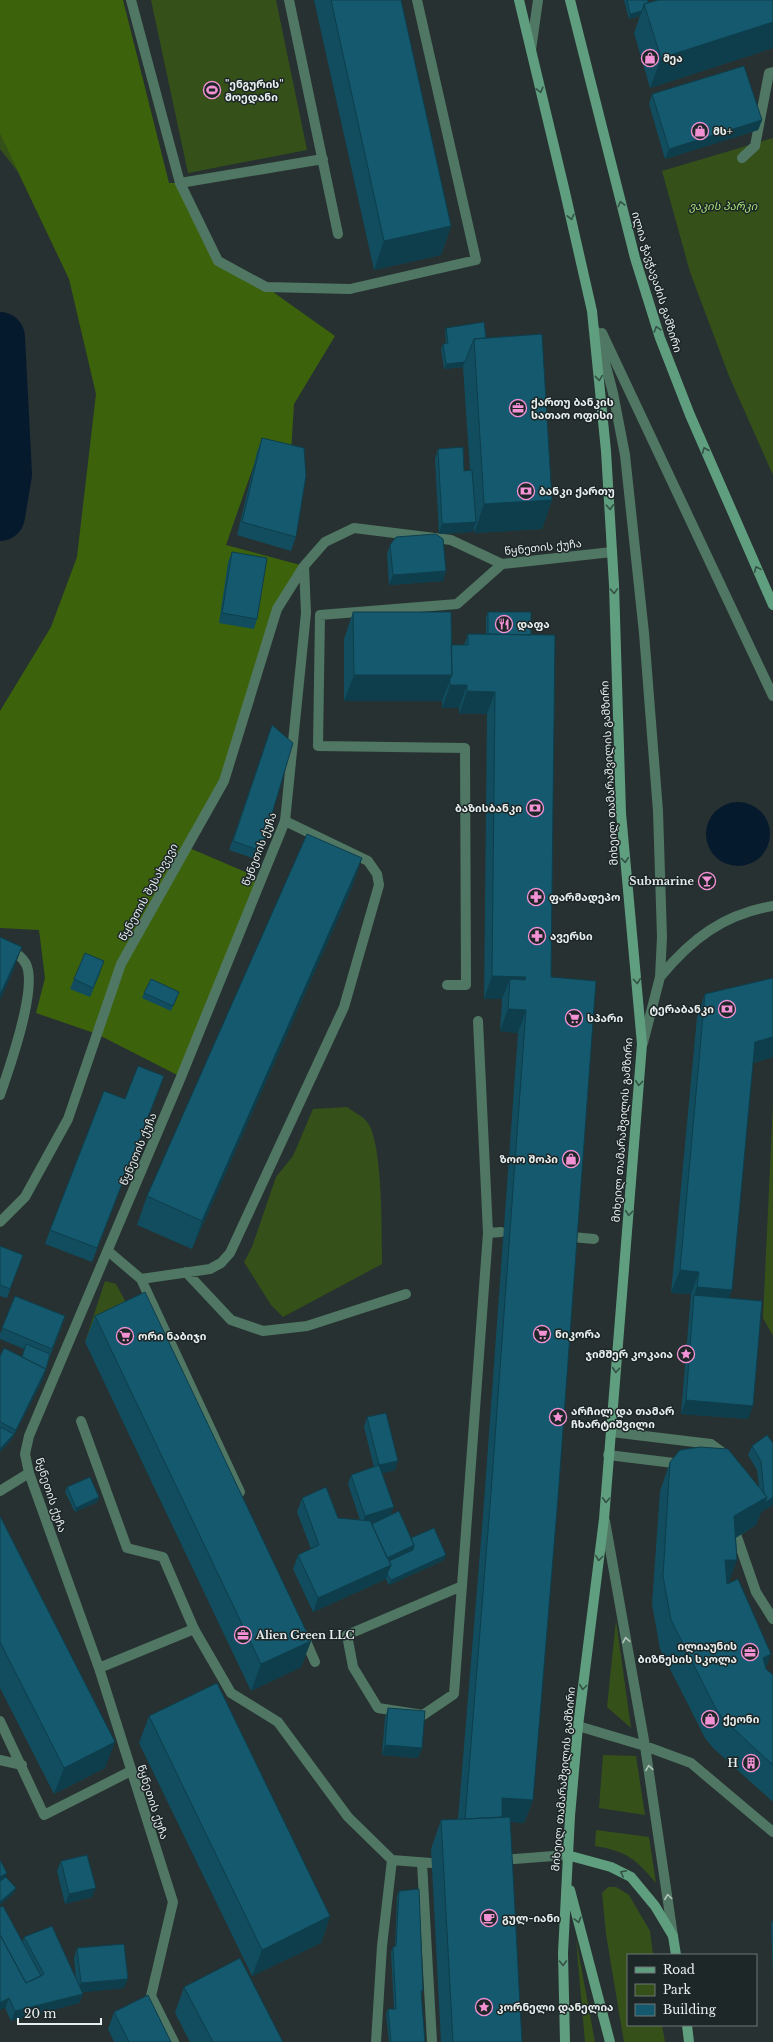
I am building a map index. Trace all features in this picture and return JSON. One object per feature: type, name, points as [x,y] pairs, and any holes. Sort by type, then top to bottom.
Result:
[{"type":"main road","points":[[519,0],[592,311],[606,451],[612,552]]},
{"type":"main road","name":"ილია ჭავჭავაძის გამზირი","points":[[570,0],[635,258],[660,338],[694,422],[773,605]]},
{"type":"main road","name":"მიხეილ თამარაშვილის გამზირი","points":[[565,2042],[563,1953],[568,1882],[567,1855],[578,1726],[604,1519],[642,1044],[621,814],[612,552]]},
{"type":"main road","points":[[567,1855],[611,1867],[631,1877],[655,1906],[673,1936],[676,1954]]},
{"type":"main road","points":[[568,1882],[610,2042]]},
{"type":"main road","points":[[687,2026],[689,2042]]},
{"type":"street","points":[[131,0],[180,183],[218,261],[266,287],[350,288],[476,260],[417,0]]},
{"type":"street","points":[[289,0],[338,234]]},
{"type":"street","points":[[531,52],[538,0]]},
{"type":"street","points":[[742,158],[756,146],[769,73],[773,72]]},
{"type":"street","points":[[180,183],[323,159]]},
{"type":"street","points":[[592,311],[773,696]]},
{"type":"street","points":[[592,311],[613,393],[625,455],[642,618],[658,811],[662,937],[660,977],[642,1044]]},
{"type":"street","name":"წყნეთის ქუჩა","points":[[174,2042],[151,1996],[173,1902],[99,1668],[29,1473],[25,1454],[29,1436],[108,1251],[285,821],[306,613],[304,566],[325,542],[354,528],[451,540],[502,564],[612,552]]},
{"type":"street","points":[[447,985],[466,985],[466,748],[318,746],[320,615],[457,604],[502,564]]},
{"type":"street","name":"წყნეთის შესახვევი","points":[[0,1222],[25,1197],[68,1119],[122,964],[224,781],[277,609],[304,566]]},
{"type":"street","points":[[142,1279],[210,1268],[221,1263],[230,1253],[344,1006],[379,885],[377,874],[368,861],[285,821]]},
{"type":"street","points":[[660,977],[688,946],[714,927],[742,914],[773,906]]},
{"type":"street","points":[[0,944],[10,948],[26,964],[29,988],[18,1038],[0,1095]]},
{"type":"street","points":[[462,1586],[347,1635],[353,1667],[378,1708],[423,1715],[454,1694],[462,1586],[488,1233],[478,1021]]},
{"type":"street","points":[[488,1233],[501,1232]]},
{"type":"street","points":[[572,1237],[594,1239]]},
{"type":"street","points":[[108,1251],[142,1279],[243,1499]]},
{"type":"street","points":[[186,1272],[231,1320],[263,1331],[307,1326],[406,1294]]},
{"type":"street","points":[[81,1420],[127,1548],[163,1557],[194,1629],[231,1693],[278,1722],[348,1817],[392,1860],[427,1863],[432,2042]]},
{"type":"street","points":[[611,1432],[711,1444],[734,1461]]},
{"type":"street","points":[[608,1455],[692,1465]]},
{"type":"street","points":[[0,1491],[29,1473]]},
{"type":"street","name":"მიხეილ თამარაშვილის გამზირი","points":[[604,1519],[646,1746],[673,1936]]},
{"type":"street","points":[[737,1537],[756,1592],[773,1619]]},
{"type":"street","points":[[300,1626],[315,1662]]},
{"type":"street","points":[[99,1668],[194,1629]]},
{"type":"street","points":[[0,1721],[44,1815],[131,1771]]},
{"type":"street","points":[[578,1726],[646,1746],[691,1763],[773,1832]]},
{"type":"street","points":[[0,1760],[22,1766]]},
{"type":"street","points":[[500,1860],[567,1855]]},
{"type":"street","points":[[376,2042],[382,1946],[392,1860]]},
{"type":"green space","points":[[0,0],[123,0],[169,183],[180,183],[218,261],[266,287],[335,336],[294,404],[291,452],[259,450],[226,545],[304,566],[277,609],[224,781],[187,847],[262,879],[181,1077],[97,1034],[36,1013],[45,978],[39,930],[0,928],[0,711],[51,627],[77,557],[96,394],[69,279],[0,134]]},
{"type":"green space","points":[[151,0],[276,0],[307,150],[188,173]]},
{"type":"green space","points":[[0,134],[18,172],[0,149]]},
{"type":"green space","name":"ვაკის პარკი","points":[[773,138],[773,475],[729,376],[690,272],[662,171]]},
{"type":"green space","points":[[773,1102],[773,1336],[763,1318]]},
{"type":"green space","points":[[347,1107],[367,1122],[372,1132],[376,1148],[379,1168],[382,1264],[283,1317],[271,1305],[244,1262],[252,1247],[276,1177],[293,1156],[313,1109]]},
{"type":"green space","points":[[105,1281],[116,1284],[135,1319],[85,1342]]},
{"type":"green space","points":[[616,1620],[631,1728],[607,1707]]},
{"type":"green space","points":[[603,1755],[636,1756],[645,1815],[599,1808]]},
{"type":"green space","points":[[596,1830],[649,1837],[656,1883],[630,1857],[606,1848],[595,1846]]},
{"type":"green space","points":[[608,1887],[616,1887],[629,1895],[650,1931],[653,1954],[627,1954],[627,2026],[662,2026],[665,2042],[624,2042],[606,1934],[602,1893]]},
{"type":"green space","points":[[576,1939],[595,2042],[585,2042]]},
{"type":"water","points":[[738,802],[750,804],[761,811],[768,822],[770,834],[768,846],[761,857],[750,864],[738,866],[726,864],[715,857],[708,846],[706,834],[708,822],[715,811],[726,804]]},
{"type":"building","points":[[331,0],[401,0],[451,226],[384,241]]},
{"type":"building","points":[[627,0],[648,0],[648,3],[644,4],[642,11],[630,14]]},
{"type":"building","points":[[658,0],[773,0],[773,22],[661,58],[644,4]]},
{"type":"building","points":[[744,66],[762,120],[669,149],[652,94]]},
{"type":"building","points":[[484,322],[486,338],[474,339],[465,362],[446,364],[443,344],[448,343],[446,328]]},
{"type":"building","points":[[542,334],[552,500],[484,504],[474,339]]},
{"type":"building","points":[[262,438],[304,448],[306,476],[296,537],[242,522]]},
{"type":"building","points":[[463,447],[464,471],[472,470],[476,522],[442,524],[438,449]]},
{"type":"building","points":[[436,534],[443,539],[446,571],[393,575],[390,545],[396,537]]},
{"type":"building","points":[[232,552],[267,558],[257,619],[222,613]]},
{"type":"building","points":[[353,612],[451,612],[452,675],[354,675]]},
{"type":"building","points":[[488,612],[531,612],[531,635],[488,634]]},
{"type":"building","points":[[468,634],[555,635],[551,977],[596,981],[558,1498],[533,1800],[502,1798],[502,1817],[465,1819],[491,1493],[526,1010],[508,1009],[510,979],[525,980],[526,977],[492,976],[495,692],[467,691],[467,685],[450,685],[452,675],[451,645],[468,645]]},
{"type":"building","points":[[272,725],[293,743],[261,851],[233,841]]},
{"type":"building","points":[[307,834],[362,858],[202,1221],[147,1196]]},
{"type":"building","points":[[0,937],[22,947],[0,995]]},
{"type":"building","points":[[85,953],[104,961],[93,988],[74,979]]},
{"type":"building","points":[[773,978],[773,1037],[755,1042],[732,1290],[697,1287],[699,1272],[680,1270],[705,994]]},
{"type":"building","points":[[151,979],[179,992],[173,1006],[144,993]]},
{"type":"building","points":[[138,1066],[164,1076],[97,1248],[50,1230],[104,1091],[125,1099]]},
{"type":"building","points":[[0,1246],[23,1255],[10,1289],[0,1285]]},
{"type":"building","points":[[145,1292],[311,1641],[261,1664],[95,1316]]},
{"type":"building","points":[[694,1295],[762,1301],[753,1406],[686,1400]]},
{"type":"building","points":[[15,1296],[65,1316],[52,1349],[2,1328]]},
{"type":"building","points":[[26,1344],[50,1354],[46,1369],[22,1357]]},
{"type":"building","points":[[4,1348],[46,1369],[16,1430],[0,1422],[0,1356]]},
{"type":"building","points":[[386,1413],[398,1461],[379,1465],[367,1417]]},
{"type":"building","points":[[0,1427],[14,1434],[0,1449]]},
{"type":"building","points":[[767,1435],[773,1443],[773,1497],[765,1503],[767,1497],[764,1494],[761,1461],[752,1446]]},
{"type":"building","points":[[700,1447],[728,1449],[767,1497],[734,1516],[737,1560],[725,1560],[727,1584],[738,1579],[771,1654],[763,1658],[766,1669],[773,1675],[773,1765],[723,1719],[716,1709],[671,1620],[663,1576],[670,1462],[680,1450]]},
{"type":"building","points":[[379,1465],[394,1507],[365,1516],[351,1475]]},
{"type":"building","points":[[90,1477],[99,1497],[76,1508],[67,1487]]},
{"type":"building","points":[[326,1487],[338,1518],[370,1521],[391,1565],[318,1598],[298,1555],[319,1545],[302,1498]]},
{"type":"building","points":[[399,1511],[414,1545],[387,1558],[372,1524]]},
{"type":"building","points":[[0,1516],[115,1742],[64,1768],[0,1642]]},
{"type":"building","points":[[434,1528],[446,1555],[391,1580],[387,1574],[391,1565],[389,1561],[413,1550],[414,1545],[411,1538]]},
{"type":"building","points":[[217,1683],[330,1916],[262,1950],[149,1716]]},
{"type":"building","points":[[388,1708],[425,1711],[422,1748],[385,1745]]},
{"type":"building","points":[[510,1817],[522,2042],[453,2042],[441,1820]]},
{"type":"building","points":[[87,1855],[96,1888],[69,1894],[61,1861]]},
{"type":"building","points":[[0,1860],[7,1873],[0,1877]]},
{"type":"building","points":[[6,1877],[16,1888],[0,1902],[0,1881]]},
{"type":"building","points":[[419,1889],[423,1990],[421,1991],[425,2042],[391,2042],[388,2009],[396,2009],[393,1947],[396,1946],[399,1891]]},
{"type":"building","points":[[3,1906],[41,1976],[26,1983],[0,1935],[0,1907]]},
{"type":"building","points":[[52,1926],[83,1994],[15,2011],[9,1998],[0,2003],[0,1935],[26,1983],[44,1974],[24,1937]]},
{"type":"building","points":[[124,1944],[128,1979],[81,1983],[77,1948]]},
{"type":"building","points":[[240,1958],[283,2042],[213,2042],[184,1987]]},
{"type":"building","points":[[148,1995],[171,2042],[129,2042],[114,2012]]},
{"type":"waterway","points":[[0,337],[7,474],[0,516]]},
{"type":"place","name":"მეა","points":[[650,58]]},
{"type":"place","name":"\"ენგურის\" მოედანი","points":[[212,90]]},
{"type":"place","name":"მს+","points":[[700,131]]},
{"type":"place","name":"ქართუ ბანკის სათაო ოფისი","points":[[518,408]]},
{"type":"place","name":"ბანკი ქართუ","points":[[526,491]]},
{"type":"place","name":"დაფა","points":[[504,624]]},
{"type":"place","name":"ბაზისბანკი","points":[[535,808]]},
{"type":"place","name":"Submarine","points":[[707,881]]},
{"type":"place","name":"ფარმადეპო","points":[[536,897]]},
{"type":"place","name":"ავერსი","points":[[537,936]]},
{"type":"place","name":"ტერაბანკი","points":[[727,1009]]},
{"type":"place","name":"სპარი","points":[[574,1018]]},
{"type":"place","name":"ზოო შოპი","points":[[571,1159]]},
{"type":"place","name":"ნიკორა","points":[[542,1334]]},
{"type":"place","name":"ორი ნაბიჯი","points":[[125,1336]]},
{"type":"place","name":"ჯიმშერ კოკაია","points":[[686,1354]]},
{"type":"place","name":"არჩილ და თამარ ჩხარტიშვილი","points":[[558,1417]]},
{"type":"place","name":"Alien Green LLC","points":[[243,1635]]},
{"type":"place","name":"ილიაუნის ბიზნესის სკოლა","points":[[750,1652]]},
{"type":"place","name":"ქეონი","points":[[710,1719]]},
{"type":"place","name":"H","points":[[751,1763]]},
{"type":"place","name":"გულ-იანი","points":[[489,1918]]},
{"type":"place","name":"კორნელი დანელია","points":[[484,2007]]}]
